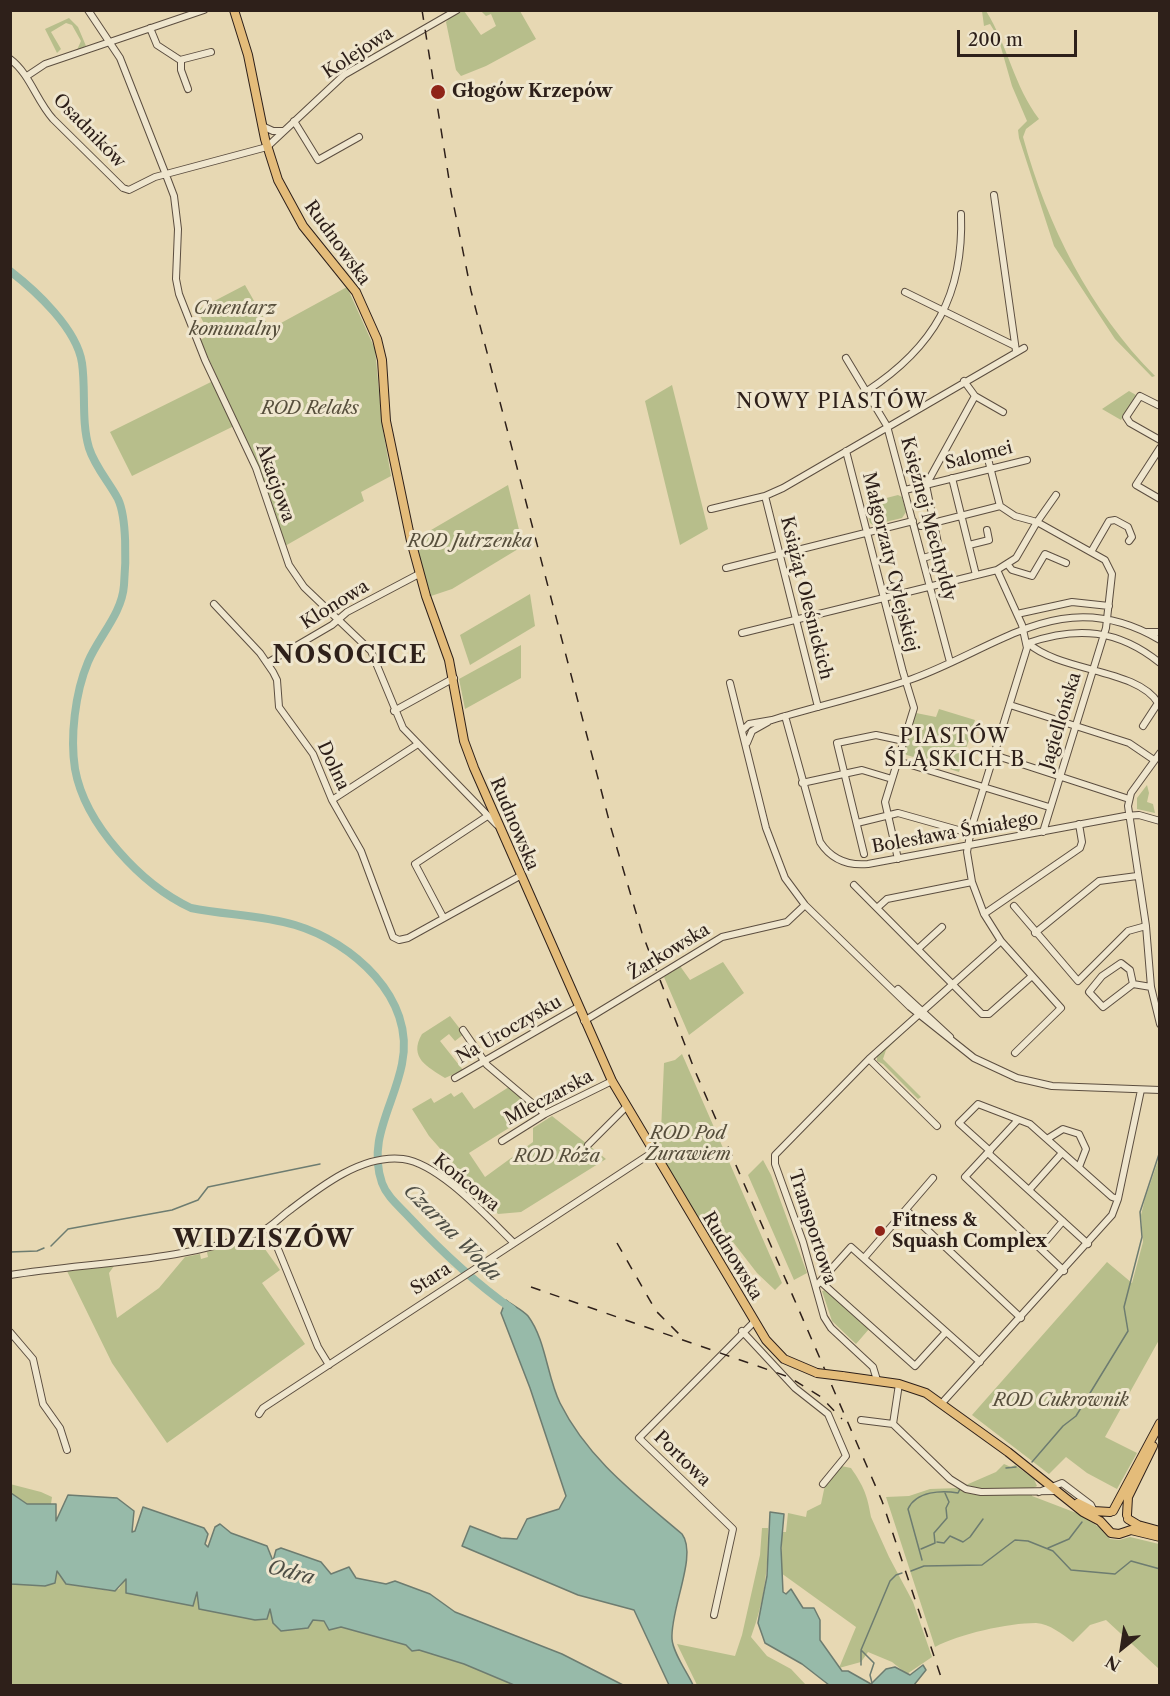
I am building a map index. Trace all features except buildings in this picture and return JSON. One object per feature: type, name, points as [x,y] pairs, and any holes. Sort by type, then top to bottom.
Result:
[{"type":"main road","name":"Rudnowska","points":[[234,10],[248,55],[267,147],[278,180],[295,214],[313,240],[349,281],[377,339],[381,354],[390,444],[419,574],[454,678],[464,741],[497,825],[584,1021],[626,1107],[754,1322],[771,1347],[784,1359],[817,1373],[899,1384],[942,1403],[1105,1526]]},
{"type":"main road","points":[[1160,1423],[1112,1511],[1106,1517],[1105,1526],[1115,1534],[1133,1530],[1160,1537]]},
{"type":"main road","points":[[1125,1531],[1128,1517],[1125,1506],[1129,1492],[1160,1434]]},
{"type":"main road","name":"Rudnowska","points":[[1026,1466],[1053,1487],[1094,1511],[1112,1511]]},
{"type":"main road","points":[[1112,1511],[1121,1511],[1140,1526],[1160,1531]]},
{"type":"street","name":"Akacjowa","points":[[88,10],[120,58],[174,196],[178,229],[176,279],[189,320],[256,468],[289,565],[304,587],[374,656],[394,711],[403,728],[486,817],[497,825]]},
{"type":"street","points":[[27,76],[45,64],[204,10]]},
{"type":"street","name":"Kolejowa","points":[[267,147],[344,75],[457,10]]},
{"type":"street","points":[[150,28],[157,45],[181,60],[211,52]]},
{"type":"street","name":"Osadników","points":[[10,59],[27,76],[43,107],[123,188],[129,190],[166,175],[267,147]]},
{"type":"street","points":[[181,60],[181,70],[188,89]]},
{"type":"street","points":[[294,121],[318,160],[359,137]]},
{"type":"street","points":[[262,126],[273,131],[284,131]]},
{"type":"street","points":[[994,195],[1016,349]]},
{"type":"street","points":[[867,391],[914,353],[944,311],[959,261],[961,214]]},
{"type":"street","points":[[905,292],[1016,349]]},
{"type":"street","points":[[711,509],[765,496],[846,451],[1016,349],[1024,348]]},
{"type":"street","name":"Księżnej Mechtyldy","points":[[846,358],[887,426],[950,662]]},
{"type":"street","points":[[964,381],[975,396],[1003,412]]},
{"type":"street","points":[[923,558],[940,553],[926,485],[975,396]]},
{"type":"street","points":[[1160,406],[1140,396],[1126,417],[1130,423],[1160,440]]},
{"type":"street","points":[[1160,448],[1136,485],[1160,499]]},
{"type":"street","name":"Małgorzaty Cylejskiej","points":[[846,451],[914,708],[904,741]]},
{"type":"street","points":[[986,451],[1000,507]]},
{"type":"street","name":"Salomei","points":[[904,490],[1027,460]]},
{"type":"street","points":[[952,478],[976,575]]},
{"type":"street","name":"Książąt Oleśnickich","points":[[765,496],[818,706]]},
{"type":"street","points":[[742,633],[997,570],[1016,558],[1050,500]]},
{"type":"street","points":[[921,526],[1000,507],[1015,516],[1037,522],[1091,552],[1109,521],[1115,520],[1128,528],[1131,537],[1129,542]]},
{"type":"street","points":[[726,568],[913,521]]},
{"type":"street","points":[[969,545],[989,540],[987,530]]},
{"type":"street","name":"Jagiellońska","points":[[1043,832],[1108,619],[1110,567],[1105,560],[1091,552]]},
{"type":"street","points":[[1008,565],[1012,570],[1032,576],[1045,554],[1066,564]]},
{"type":"street","points":[[997,570],[1028,643],[969,833],[967,847],[972,882],[984,915],[1001,941],[1061,1008],[1015,1053]]},
{"type":"street","name":"Klonowa","points":[[267,663],[338,619],[419,574]]},
{"type":"street","points":[[1017,614],[1072,602],[1109,606]]},
{"type":"street","name":"Dolna","points":[[214,604],[267,663],[277,681],[279,707],[313,754],[332,800],[364,857],[393,937],[402,940],[443,917]]},
{"type":"street","points":[[742,731],[785,716],[906,681],[1023,628],[1070,616],[1108,619],[1146,632],[1160,640]]},
{"type":"street","points":[[1028,643],[1063,632],[1103,635],[1138,648],[1160,663]]},
{"type":"street","points":[[1146,632],[1160,632]]},
{"type":"street","points":[[1028,643],[1044,655],[1141,686],[1157,701],[1143,726]]},
{"type":"street","points":[[394,711],[454,678]]},
{"type":"street","points":[[730,683],[772,848],[785,878],[805,905],[884,980],[960,1048],[991,1067],[1033,1083],[1076,1088],[1160,1090]]},
{"type":"street","points":[[1010,705],[1129,743],[1154,760]]},
{"type":"street","points":[[737,711],[754,726]]},
{"type":"street","name":"Bolesława Śmiałego","points":[[785,716],[818,838],[832,856],[860,865],[967,847],[1129,815],[1139,815],[1160,821]]},
{"type":"street","points":[[746,747],[754,726]]},
{"type":"street","points":[[864,854],[837,743],[876,735],[904,741],[885,802],[898,859]]},
{"type":"street","points":[[332,800],[418,744]]},
{"type":"street","points":[[1160,753],[1128,799],[1137,876],[1146,926],[1151,987],[1160,1024]]},
{"type":"street","points":[[994,755],[1128,799]]},
{"type":"street","points":[[898,760],[1049,807]]},
{"type":"street","points":[[802,783],[862,770],[892,778]]},
{"type":"street","points":[[857,823],[898,813],[969,833]]},
{"type":"street","points":[[486,817],[415,864],[443,917],[520,876]]},
{"type":"street","points":[[984,915],[1075,851],[1082,844],[1079,824]]},
{"type":"street","points":[[1035,933],[1100,880],[1137,876]]},
{"type":"street","points":[[877,908],[887,899],[972,882]]},
{"type":"street","points":[[854,885],[953,982],[980,1013],[987,1015],[1032,976]]},
{"type":"street","name":"Żarkowska","points":[[584,1021],[722,937],[784,923],[805,905]]},
{"type":"street","points":[[1014,906],[1078,981],[1128,931],[1146,926]]},
{"type":"street","points":[[919,948],[942,927]]},
{"type":"street","name":"Transportowa","points":[[877,1380],[873,1367],[827,1323],[819,1284],[775,1164],[775,1155],[869,1059],[1001,941]]},
{"type":"street","points":[[1133,984],[1130,970],[1121,963],[1114,966],[1089,991],[1103,1007],[1133,984],[1151,987]]},
{"type":"street","name":"Na Uroczysku","points":[[455,1078],[578,1007]]},
{"type":"street","points":[[463,1030],[485,1061],[545,1114]]},
{"type":"street","points":[[869,1059],[937,1126]]},
{"type":"street","name":"Mleczarska","points":[[502,1141],[545,1114],[612,1082]]},
{"type":"street","points":[[942,1403],[1022,1318],[1112,1215],[1118,1199],[1141,1090]]},
{"type":"street","points":[[1088,1244],[959,1123],[978,1104],[1017,1121],[1030,1124],[1118,1199]]},
{"type":"street","points":[[588,1144],[626,1107]]},
{"type":"street","points":[[1017,1121],[964,1177],[1064,1271]]},
{"type":"street","points":[[1047,1139],[1060,1130],[1072,1130],[1079,1134],[1086,1149],[1079,1167]]},
{"type":"street","name":"Stara","points":[[259,1414],[263,1408],[653,1152]]},
{"type":"street","points":[[1029,1190],[1062,1153]]},
{"type":"street","name":"Końcowa","points":[[10,1275],[181,1253],[257,1233],[269,1227],[328,1183],[372,1163],[402,1159],[423,1165],[462,1195],[514,1243]]},
{"type":"street","points":[[864,1258],[933,1179]]},
{"type":"street","points":[[907,1211],[1022,1318]]},
{"type":"street","points":[[1040,1248],[1063,1221]]},
{"type":"street","points":[[269,1227],[318,1347],[328,1365]]},
{"type":"street","points":[[946,1332],[915,1366],[819,1284],[851,1247],[980,1362]]},
{"type":"street","name":"Portowa","points":[[714,1615],[733,1529],[639,1438],[742,1331],[754,1322]]},
{"type":"street","points":[[742,1331],[788,1381],[830,1419],[846,1456],[824,1484]]},
{"type":"street","points":[[10,1332],[33,1359],[43,1404],[60,1428],[67,1450]]},
{"type":"street","points":[[893,1424],[899,1384]]},
{"type":"street","points":[[861,1420],[893,1424],[950,1479],[966,1489],[1035,1493],[1053,1487]]},
{"type":"street","points":[[1035,1493],[1041,1485],[1037,1476]]},
{"type":"green space","points":[[464,11],[481,35],[496,26],[491,14],[486,16],[481,11],[520,11],[536,39],[486,66],[461,76],[456,70],[446,22],[452,15]]},
{"type":"green space","points":[[982,11],[986,11],[994,24],[1023,93],[1039,119],[1026,129],[1023,137],[1058,234],[1091,295],[1110,324],[1155,376],[1152,377],[1115,339],[1054,246],[1019,138],[1018,130],[1027,121],[1012,86],[998,37],[990,24],[984,26]]},
{"type":"green space","points":[[69,18],[78,27],[86,46],[77,50],[81,41],[72,25],[66,23],[51,32],[61,49],[57,53],[45,29]]},
{"type":"green space","name":"ROD Relaks","points":[[245,285],[270,329],[347,287],[375,349],[382,424],[391,476],[361,492],[364,501],[285,546],[261,472],[200,340],[210,335],[197,310]]},
{"type":"green space","points":[[213,381],[234,426],[132,476],[110,432]]},
{"type":"green space","points":[[672,385],[708,529],[680,545],[645,401]]},
{"type":"green space","points":[[1129,391],[1136,395],[1121,420],[1102,409]]},
{"type":"green space","name":"ROD Jutrzenka","points":[[508,485],[523,546],[452,589],[431,596],[414,540]]},
{"type":"green space","points":[[898,495],[902,497],[906,512],[902,518],[873,525],[870,523],[865,506],[867,503]]},
{"type":"green space","points":[[530,594],[535,626],[470,665],[460,635]]},
{"type":"green space","points":[[521,645],[521,678],[465,709],[459,679]]},
{"type":"green space","points":[[939,709],[975,720],[959,772],[904,754],[916,713],[936,717]]},
{"type":"green space","points":[[1147,785],[1149,793],[1147,802],[1153,804],[1155,813],[1137,809],[1137,798]]},
{"type":"green space","points":[[723,962],[744,993],[689,1035],[664,977],[680,966],[690,980]]},
{"type":"green space","points":[[450,1016],[464,1034],[455,1041],[449,1034],[440,1041],[463,1070],[445,1078],[422,1061],[417,1049],[422,1034]]},
{"type":"green space","points":[[909,1027],[886,1050],[883,1059],[921,1097],[918,1099],[883,1064],[877,1061],[877,1055]]},
{"type":"green space","name":"ROD Pod Żurawiem","points":[[682,1054],[782,1283],[775,1290],[757,1273],[733,1242],[718,1251],[707,1233],[722,1224],[713,1209],[700,1221],[650,1138],[661,1131],[664,1063],[675,1060]]},
{"type":"green space","name":"ROD Róża","points":[[509,1087],[536,1111],[469,1153],[485,1177],[533,1142],[533,1128],[552,1116],[606,1159],[521,1212],[498,1214],[429,1136],[412,1109],[431,1098],[434,1103],[451,1093],[454,1097],[462,1092],[474,1109]]},
{"type":"green space","name":"ROD Cukrownik","points":[[1159,1158],[1159,1340],[1105,1437],[1137,1453],[1117,1489],[1087,1473],[1066,1457],[1049,1474],[972,1415],[1107,1262],[1132,1283],[1143,1242],[1141,1215]]},
{"type":"green space","points":[[763,1160],[771,1175],[807,1273],[794,1280],[748,1175]]},
{"type":"green space","points":[[257,1238],[280,1270],[262,1283],[305,1344],[167,1443],[112,1363],[67,1271],[114,1266],[109,1273],[117,1318],[159,1288],[185,1257],[200,1254],[201,1259],[208,1257],[207,1252]]},
{"type":"green space","points":[[826,1290],[869,1329],[856,1344],[832,1321],[822,1291]]},
{"type":"green space","points":[[1004,1464],[1011,1467],[1015,1465],[1034,1479],[1037,1486],[1032,1489],[1032,1496],[1079,1514],[1099,1527],[1110,1539],[1119,1540],[1130,1537],[1159,1544],[1159,1669],[1106,1620],[1090,1625],[1073,1642],[1051,1627],[1036,1623],[984,1630],[935,1647],[886,1497],[909,1496],[930,1489],[959,1488],[996,1472]]},
{"type":"green space","points":[[841,1466],[851,1468],[862,1486],[871,1517],[913,1602],[932,1657],[907,1674],[892,1662],[868,1652],[861,1662],[839,1668],[856,1627],[781,1573],[782,1532],[786,1532],[788,1513],[806,1517],[807,1511],[821,1504],[825,1485]]},
{"type":"green space","points":[[10,1484],[52,1497],[51,1504],[27,1504],[11,1493]]},
{"type":"green space","points":[[762,1528],[768,1528],[766,1571],[763,1597],[751,1637],[767,1656],[791,1669],[806,1685],[697,1685],[677,1644],[735,1656],[760,1555]]},
{"type":"green space","points":[[57,1570],[66,1584],[111,1591],[119,1589],[126,1578],[128,1585],[192,1606],[196,1591],[230,1614],[255,1620],[270,1608],[273,1623],[281,1631],[308,1628],[312,1620],[324,1621],[329,1630],[341,1627],[406,1645],[413,1651],[419,1650],[464,1664],[514,1685],[11,1686],[11,1584],[45,1586]]},
{"type":"water","points":[[506,1300],[526,1314],[534,1326],[543,1347],[560,1403],[584,1441],[614,1475],[682,1534],[686,1543],[687,1555],[672,1639],[693,1685],[669,1685],[634,1610],[578,1595],[462,1546],[470,1526],[501,1538],[517,1539],[527,1519],[559,1509],[566,1496],[530,1388],[501,1313]]},
{"type":"water","name":"Odra","points":[[11,1493],[27,1504],[56,1504],[56,1521],[68,1495],[117,1498],[134,1511],[132,1532],[135,1531],[143,1507],[204,1528],[208,1534],[205,1544],[208,1547],[215,1527],[220,1524],[231,1533],[267,1546],[273,1561],[276,1550],[281,1548],[321,1562],[331,1574],[349,1567],[356,1578],[386,1584],[395,1581],[430,1594],[455,1612],[562,1654],[623,1685],[514,1685],[464,1664],[419,1650],[412,1651],[406,1645],[341,1627],[329,1630],[324,1621],[313,1620],[308,1628],[281,1631],[273,1623],[270,1609],[267,1619],[255,1620],[199,1609],[197,1592],[193,1606],[126,1593],[126,1579],[115,1591],[66,1584],[57,1571],[55,1583],[45,1586],[11,1584]]},
{"type":"water","points":[[770,1512],[784,1514],[781,1548],[783,1592],[786,1594],[791,1589],[803,1608],[814,1608],[820,1620],[820,1640],[842,1671],[848,1671],[871,1684],[886,1669],[895,1667],[910,1675],[923,1665],[926,1670],[914,1685],[829,1685],[802,1664],[765,1643],[758,1623],[767,1576]]},
{"type":"waterway","name":"Czarna Woda","points":[[10,271],[32,289],[54,312],[79,350],[84,384],[85,427],[89,448],[98,468],[118,499],[123,517],[125,576],[122,596],[115,615],[88,662],[80,687],[75,715],[73,743],[75,769],[90,811],[118,851],[135,869],[172,898],[191,908],[270,919],[317,933],[358,959],[375,976],[389,995],[399,1017],[404,1040],[402,1064],[380,1137],[378,1167],[382,1183],[394,1202],[446,1255],[512,1309]]},
{"type":"waterway","points":[[1032,1462],[1063,1426],[1076,1416],[1128,1331],[1124,1307],[1142,1237],[1140,1212],[1160,1151]]},
{"type":"waterway","points":[[51,1246],[68,1229],[172,1210],[198,1200],[208,1187],[320,1164]]},
{"type":"waterway","points":[[10,1252],[37,1251],[44,1248]]},
{"type":"waterway","points":[[1006,1468],[1016,1467]]},
{"type":"waterway","points":[[922,1560],[908,1509],[917,1498],[923,1495],[937,1492],[958,1493],[960,1489]]},
{"type":"waterway","points":[[921,1549],[935,1543],[934,1533],[947,1518],[946,1508],[949,1502],[945,1493]]},
{"type":"waterway","points":[[937,1542],[944,1543],[950,1536],[963,1542],[970,1537],[983,1519]]},
{"type":"waterway","points":[[1048,1548],[1069,1539],[1082,1522]]},
{"type":"waterway","points":[[911,1571],[924,1566],[982,1565],[1015,1540],[1028,1541],[1053,1551],[1071,1570],[1115,1574],[1131,1561],[1160,1569]]},
{"type":"waterway","points":[[872,1683],[870,1675],[874,1663],[861,1650],[890,1581],[902,1573]]},
{"type":"waterway","points":[[861,1651],[861,1665]]},
{"type":"railway","points":[[422,10],[451,192],[471,291],[611,828],[642,933],[695,1071],[882,1501],[944,1686]]},
{"type":"railway","points":[[617,1243],[656,1311],[681,1336]]},
{"type":"railway","points":[[531,1287],[789,1377],[821,1397],[842,1419]]},
{"type":"place","name":"Głogów Krzepów","points":[[438,92]]},
{"type":"place","name":"Fitness & Squash Complex","points":[[880,1231]]},
{"type":"district","name":"NOWY PIASTÓW","points":[[832,402]]},
{"type":"district","name":"NOSOCICE","points":[[350,656]]},
{"type":"district","name":"PIASTÓW ŚLĄSKICH B","points":[[955,748]]},
{"type":"district","name":"WIDZISZÓW","points":[[264,1240]]},
{"type":"park label","name":"Cmentarz komunalny","points":[[235,319]]}]
